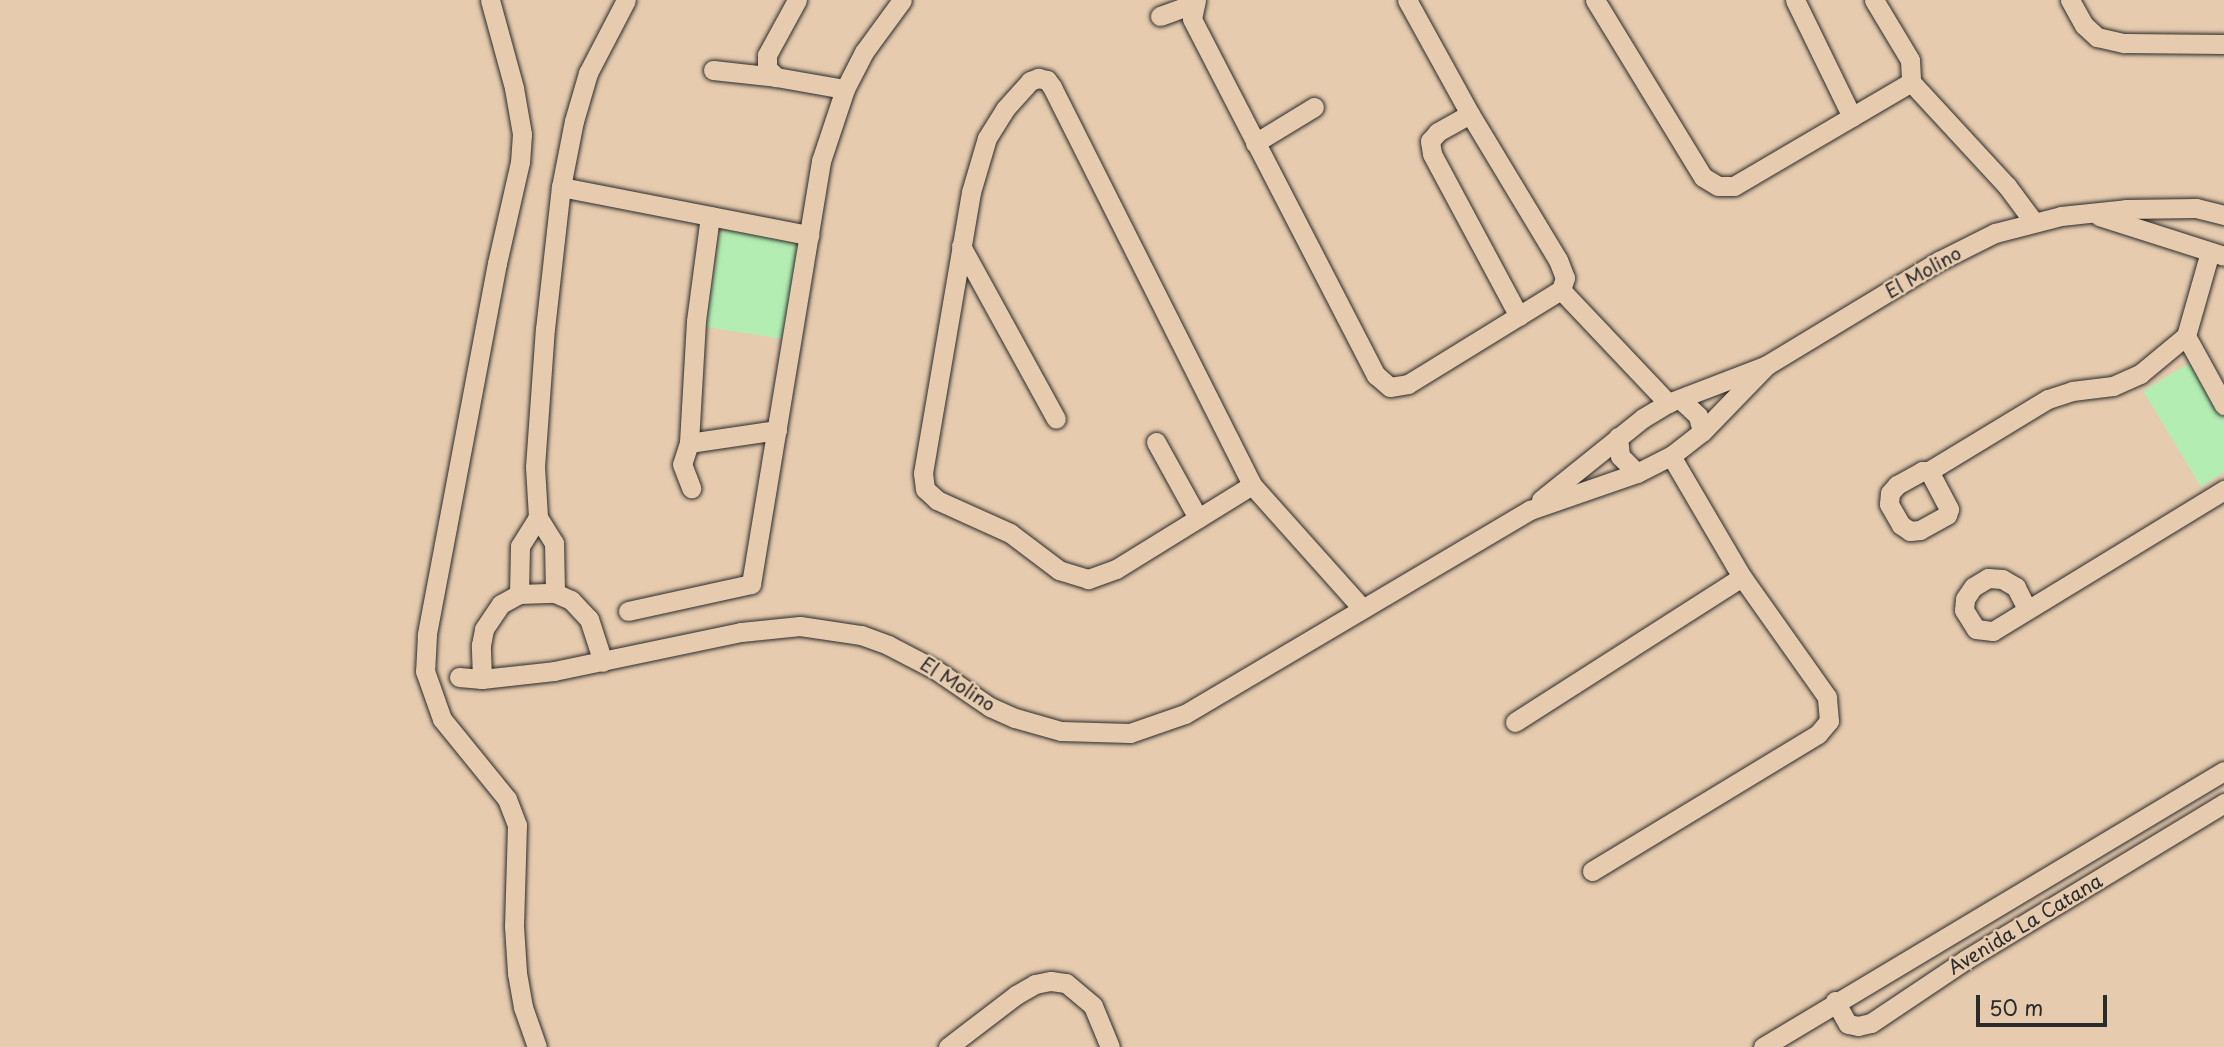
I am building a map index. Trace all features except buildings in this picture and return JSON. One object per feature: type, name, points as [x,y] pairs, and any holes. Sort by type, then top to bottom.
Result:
[{"type":"street","points":[[490,0],[514,88],[522,134],[520,162],[496,263],[426,635],[425,671],[442,719],[507,799],[517,825],[514,926],[517,973],[523,1007],[537,1047]]},
{"type":"street","points":[[555,593],[554,543],[538,517],[535,467],[544,343],[561,187],[574,121],[588,73],[626,0]]},
{"type":"street","points":[[776,77],[766,68],[767,55],[797,0]]},
{"type":"street","points":[[628,611],[751,584],[821,161],[845,89],[864,52],[902,0]]},
{"type":"street","points":[[1196,2],[1192,19],[1377,375],[1390,387],[1408,384],[1561,290],[1565,278],[1558,260],[1470,114],[1407,0]]},
{"type":"street","points":[[1595,0],[1703,177],[1718,186],[1734,186],[1911,82]]},
{"type":"street","points":[[1795,0],[1852,117]]},
{"type":"street","points":[[1874,0],[1910,60],[1911,82],[2007,187],[2033,221]]},
{"type":"street","points":[[2070,0],[2084,25],[2097,37],[2124,43],[2221,42]]},
{"type":"street","points":[[1160,16],[1196,2]]},
{"type":"street","points":[[713,70],[845,89]]},
{"type":"street","points":[[1252,485],[1116,569],[1088,579],[1059,570],[1010,533],[937,500],[925,489],[923,473],[971,192],[987,138],[1021,88],[1038,78],[1047,80],[1252,485],[1361,607]]},
{"type":"street","points":[[1255,143],[1314,107]]},
{"type":"street","points":[[1470,114],[1438,132],[1430,141],[1432,154],[1518,316]]},
{"type":"street","points":[[561,187],[809,235]]},
{"type":"street","points":[[2182,245],[2182,225],[2196,208]]},
{"type":"street","name":"El Molino","points":[[459,677],[482,679],[603,662],[741,632],[800,626],[836,630],[888,645],[914,657],[990,707],[1015,718],[1060,731],[1115,735],[1152,727],[1185,713],[1361,607],[1530,510],[1618,437],[1674,401],[1767,365],[1939,261],[1995,233],[2033,221],[2126,209],[2196,208],[2224,215]]},
{"type":"street","name":"El Molino","points":[[2091,214],[2217,254]]},
{"type":"street","points":[[691,488],[682,464],[689,443],[696,321],[710,216]]},
{"type":"street","points":[[961,246],[1056,419]]},
{"type":"street","points":[[1929,471],[2048,399],[2073,391],[2113,386],[2140,374],[2186,336],[2217,254]]},
{"type":"street","points":[[1561,290],[1674,401],[1698,416],[1702,432]]},
{"type":"street","points":[[2186,336],[2224,405]]},
{"type":"street","name":"El Molino","points":[[1530,510],[1637,473],[1671,456],[1702,432],[1767,365]]},
{"type":"street","points":[[689,443],[776,430]]},
{"type":"street","points":[[1618,437],[1620,456],[1637,473]]},
{"type":"street","points":[[1156,442],[1198,518]]},
{"type":"street","points":[[1592,871],[1818,734],[1829,721],[1827,697],[1742,577],[1671,456]]},
{"type":"street","points":[[2027,610],[2224,490]]},
{"type":"street","points":[[519,594],[520,545],[538,517]]},
{"type":"street","points":[[1515,722],[1742,577]]},
{"type":"street","points":[[482,679],[484,629],[501,604],[519,594],[555,593],[572,600],[589,619],[603,662]]},
{"type":"street","name":"Avenida La Catana","points":[[1763,1047],[1835,1001],[2224,771]]},
{"type":"street","name":"Avenida La Catana","points":[[1835,1001],[1848,1024],[1858,1026],[1871,1023],[1965,960],[2224,803]]},
{"type":"street","points":[[948,1047],[1016,995],[1035,984],[1051,981],[1066,983],[1093,1006],[1110,1047]]},
{"type":"green space","points":[[726,229],[799,240],[783,339],[705,327],[720,233]]},
{"type":"green space","points":[[2191,362],[2224,417],[2224,472],[2201,487],[2143,391]]}]
